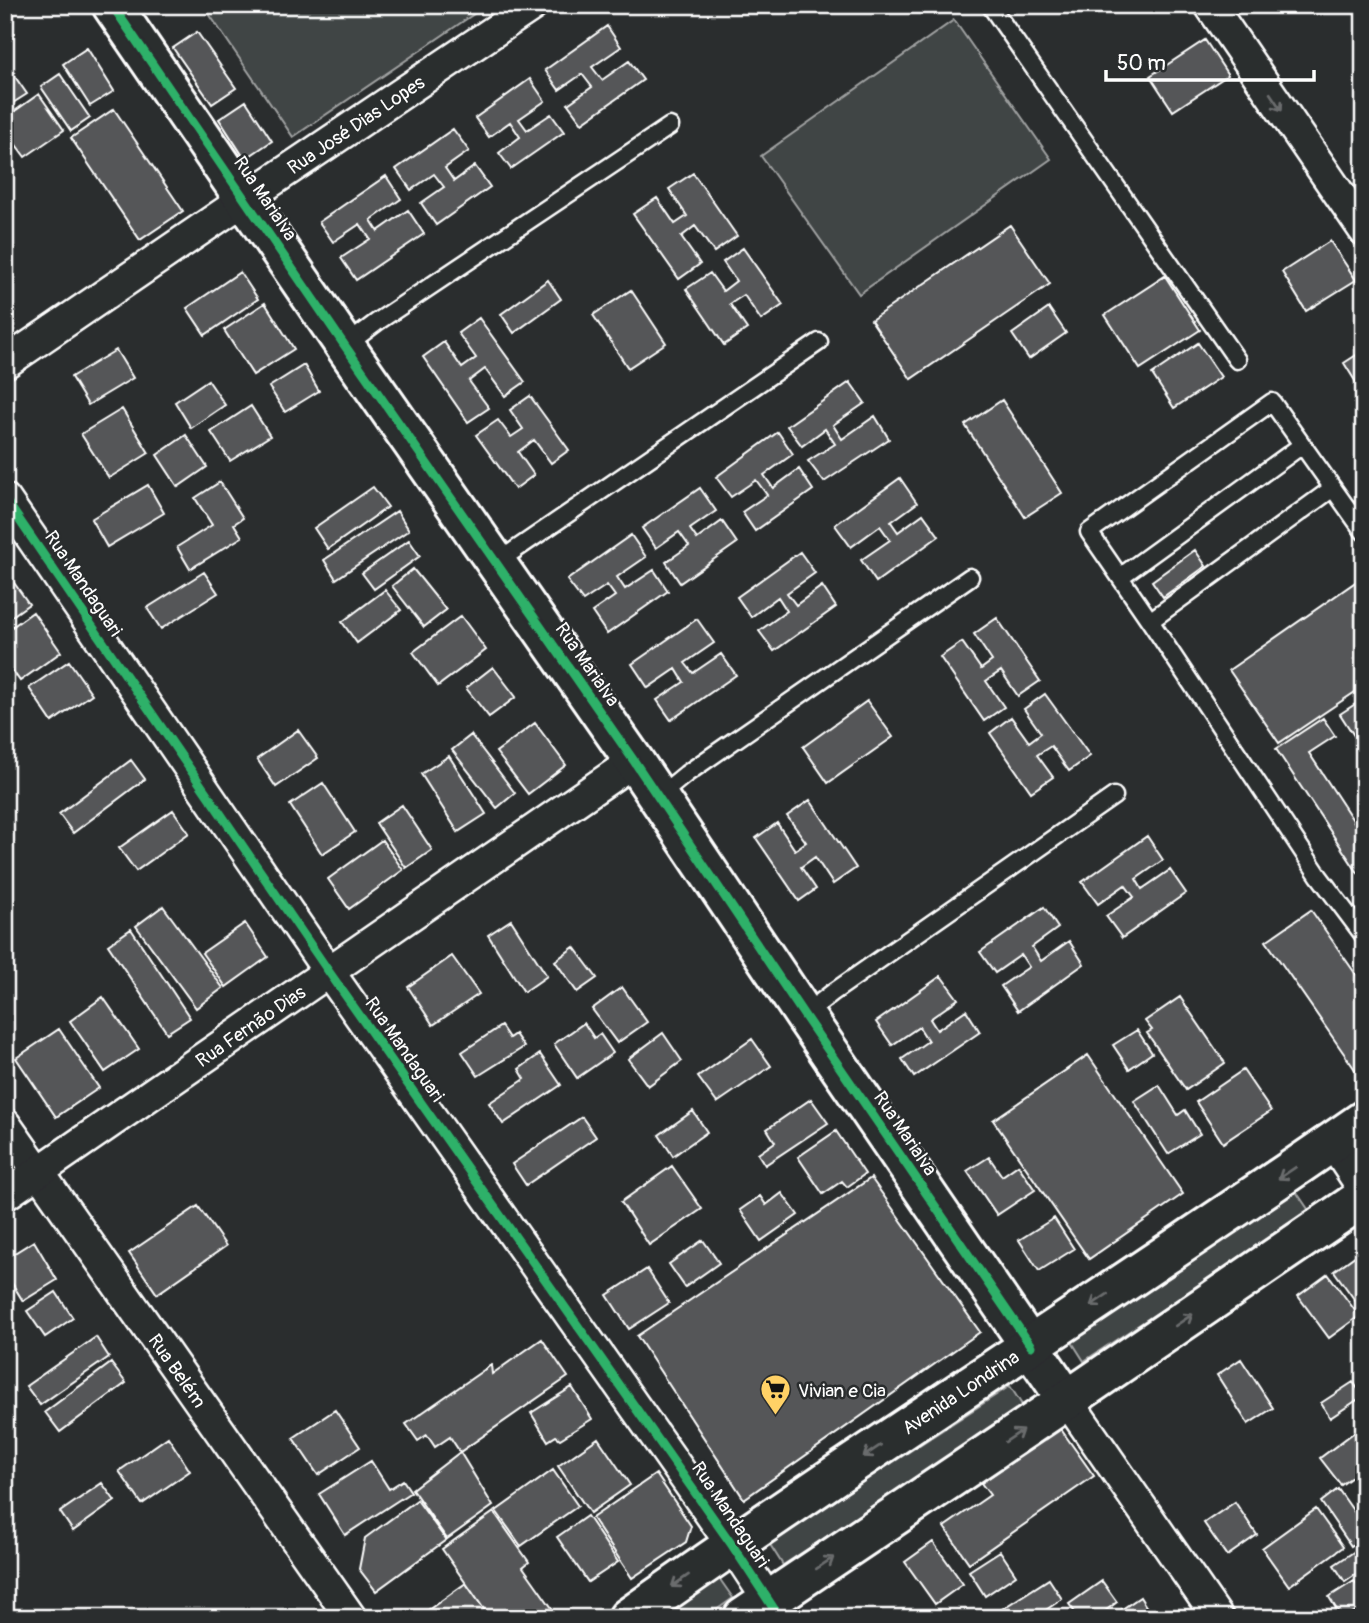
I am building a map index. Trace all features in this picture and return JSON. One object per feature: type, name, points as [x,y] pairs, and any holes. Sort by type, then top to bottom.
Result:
[{"type":"main road","name":"Rua Marialva","points":[[111,5],[634,761],[803,1015],[1067,1400]]},
{"type":"main road","name":"Avenida Londrina","points":[[628,1618],[732,1545],[1364,1120]]},
{"type":"main road","points":[[764,1612],[1364,1197]]},
{"type":"street","name":"Rua José Dias Lopes","points":[[5,363],[533,5]]},
{"type":"street","points":[[1210,5],[1364,230]]},
{"type":"street","name":"Rua Mandaguari","points":[[5,499],[329,972],[732,1545],[764,1612]]},
{"type":"street","name":"Rua Fernão Dias","points":[[5,1195],[634,761]]},
{"type":"street","name":"Rua Belém","points":[[5,1124],[351,1618]]},
{"type":"street","points":[[1332,1142],[1364,1190]]},
{"type":"street","points":[[1067,1400],[1218,1618]]},
{"type":"lane","points":[[990,5],[1237,360]]},
{"type":"lane","points":[[345,346],[670,126]]},
{"type":"lane","points":[[496,563],[819,342]]},
{"type":"lane","points":[[1364,532],[1272,402],[1089,532],[1319,877],[1364,936]]},
{"type":"lane","points":[[1119,576],[1301,445]]},
{"type":"lane","points":[[1150,621],[1333,488]]},
{"type":"lane","points":[[658,797],[686,774],[970,577]]},
{"type":"lane","points":[[803,1015],[1114,796]]},
{"type":"shaded area","points":[[203,5],[487,5],[293,137]]},
{"type":"shaded area","points":[[954,20],[1051,159],[859,294],[761,156]]},
{"type":"shaded area","points":[[1295,1190],[1310,1212],[1084,1361],[1070,1339]]},
{"type":"shaded area","points":[[1010,1386],[1024,1408],[783,1565],[769,1543]]},
{"type":"shaded area","points":[[719,1578],[733,1598],[705,1618],[662,1618]]},
{"type":"building","points":[[607,26],[621,47],[592,67],[602,80],[629,61],[643,80],[582,123],[568,104],[592,87],[582,74],[559,90],[545,70]]},
{"type":"building","points":[[197,32],[236,88],[212,104],[173,48]]},
{"type":"building","points":[[1205,40],[1228,75],[1173,111],[1150,76]]},
{"type":"building","points":[[87,48],[114,91],[90,106],[63,64]]},
{"type":"building","points":[[11,71],[27,94],[5,108],[5,75]]},
{"type":"building","points":[[60,74],[90,118],[71,131],[41,87]]},
{"type":"building","points":[[530,79],[545,101],[519,119],[527,130],[551,114],[564,132],[511,169],[499,153],[520,137],[510,122],[489,137],[475,118]]},
{"type":"building","points":[[39,94],[64,130],[25,157],[5,130],[5,118]]},
{"type":"building","points":[[246,101],[272,141],[245,159],[219,119]]},
{"type":"building","points":[[114,109],[183,211],[140,240],[71,138]]},
{"type":"building","points":[[453,129],[469,151],[445,168],[454,181],[475,166],[490,187],[436,225],[421,203],[444,187],[434,174],[411,190],[396,169]]},
{"type":"building","points":[[693,173],[737,236],[714,252],[695,226],[681,237],[700,264],[679,279],[633,214],[657,198],[675,224],[687,216],[669,189]]},
{"type":"building","points":[[386,176],[401,199],[371,220],[378,231],[408,210],[424,234],[356,280],[341,258],[370,239],[360,224],[333,242],[319,222]]},
{"type":"building","points":[[1010,225],[1050,284],[911,379],[871,320]]},
{"type":"building","points":[[1330,241],[1356,280],[1306,311],[1282,272]]},
{"type":"building","points":[[743,248],[783,305],[761,320],[744,295],[730,304],[747,329],[724,345],[686,289],[710,273],[723,291],[736,281],[723,262]]},
{"type":"building","points":[[240,272],[258,299],[205,335],[187,308]]},
{"type":"building","points":[[1165,276],[1200,330],[1140,369],[1105,315]]},
{"type":"building","points":[[548,280],[561,299],[514,333],[501,314]]},
{"type":"building","points":[[631,290],[666,343],[628,368],[593,315]]},
{"type":"building","points":[[265,303],[294,349],[253,375],[224,330]]},
{"type":"building","points":[[1049,308],[1066,333],[1029,359],[1012,334]]},
{"type":"building","points":[[479,318],[525,382],[505,396],[485,369],[469,381],[489,408],[468,422],[423,357],[444,342],[462,368],[476,358],[458,333]]},
{"type":"building","points":[[1198,343],[1221,377],[1174,408],[1152,374]]},
{"type":"building","points":[[116,350],[133,378],[88,405],[71,377]]},
{"type":"building","points":[[1364,350],[1364,380],[1357,384],[1344,363]]},
{"type":"building","points":[[304,365],[319,391],[285,412],[269,387]]},
{"type":"building","points":[[208,380],[225,405],[191,428],[175,402]]},
{"type":"building","points":[[850,382],[865,403],[833,425],[842,439],[875,416],[889,439],[824,482],[808,461],[835,444],[825,429],[802,446],[787,426]]},
{"type":"building","points":[[530,396],[569,450],[551,463],[534,440],[518,452],[534,475],[515,489],[476,435],[498,420],[511,437],[523,429],[510,410]]},
{"type":"building","points":[[1002,400],[1062,493],[1025,517],[965,425]]},
{"type":"building","points":[[251,406],[270,436],[230,461],[211,432]]},
{"type":"building","points":[[122,409],[149,453],[109,478],[81,434]]},
{"type":"building","points":[[778,432],[793,454],[764,475],[773,488],[799,469],[813,490],[755,531],[742,512],[767,495],[756,480],[731,497],[716,477]]},
{"type":"building","points":[[186,435],[207,467],[178,487],[157,455]]},
{"type":"building","points":[[900,478],[917,503],[891,522],[898,532],[923,514],[939,536],[876,582],[861,560],[890,540],[880,526],[851,547],[835,525]]},
{"type":"building","points":[[220,482],[243,518],[234,524],[242,537],[190,569],[177,547],[212,525],[195,498]]},
{"type":"building","points":[[148,485],[164,513],[107,547],[91,519]]},
{"type":"building","points":[[373,487],[388,507],[328,549],[314,528]]},
{"type":"building","points":[[700,488],[716,511],[690,529],[697,539],[722,521],[737,543],[680,583],[666,562],[689,546],[679,532],[656,548],[642,528]]},
{"type":"building","points":[[397,511],[409,530],[336,579],[324,560]]},
{"type":"building","points":[[631,535],[646,557],[617,577],[625,589],[654,570],[668,591],[607,634],[592,612],[615,596],[607,585],[583,601],[567,580]]},
{"type":"building","points":[[409,540],[420,556],[374,589],[362,573]]},
{"type":"building","points":[[1195,550],[1206,566],[1163,597],[1152,581]]},
{"type":"building","points":[[800,552],[815,573],[787,593],[796,605],[822,586],[836,607],[774,651],[759,631],[787,611],[778,597],[751,617],[737,597]]},
{"type":"building","points":[[413,569],[446,610],[424,627],[392,586]]},
{"type":"building","points":[[204,572],[218,593],[161,629],[147,608]]},
{"type":"building","points":[[12,580],[29,604],[5,621],[5,585]]},
{"type":"building","points":[[1357,581],[1364,591],[1364,686],[1279,743],[1229,670]]},
{"type":"building","points":[[385,590],[401,610],[357,643],[342,622]]},
{"type":"building","points":[[33,612],[61,652],[20,681],[5,660],[5,632]]},
{"type":"building","points":[[461,616],[486,650],[438,686],[413,652]]},
{"type":"building","points":[[997,618],[1040,681],[1018,696],[1001,671],[986,681],[1004,707],[984,721],[940,657],[962,642],[981,669],[992,661],[974,634]]},
{"type":"building","points":[[697,619],[714,643],[685,663],[693,673],[721,654],[736,675],[671,720],[657,700],[684,682],[676,669],[648,688],[632,664]]},
{"type":"building","points":[[69,661],[92,694],[52,722],[29,688]]},
{"type":"building","points":[[493,667],[516,697],[489,717],[466,688]]},
{"type":"building","points":[[1045,694],[1090,756],[1069,771],[1051,746],[1037,755],[1053,777],[1031,792],[990,733],[1011,717],[1029,742],[1041,733],[1024,709]]},
{"type":"building","points":[[1364,700],[1364,751],[1340,714]]},
{"type":"building","points":[[867,701],[893,737],[828,783],[803,747]]},
{"type":"building","points":[[1323,718],[1335,736],[1309,753],[1364,837],[1364,869],[1358,873],[1276,749]]},
{"type":"building","points":[[535,723],[566,765],[528,794],[496,752]]},
{"type":"building","points":[[298,730],[318,758],[276,787],[257,759]]},
{"type":"building","points":[[471,735],[515,793],[497,808],[452,750]]},
{"type":"building","points":[[449,756],[486,814],[458,832],[421,774]]},
{"type":"building","points":[[131,760],[145,779],[73,833],[59,814]]},
{"type":"building","points":[[323,783],[355,832],[322,854],[290,805]]},
{"type":"building","points":[[810,800],[856,868],[833,884],[815,857],[801,867],[816,889],[799,901],[756,838],[777,823],[795,850],[806,842],[787,816]]},
{"type":"building","points":[[402,805],[432,850],[406,868],[376,823]]},
{"type":"building","points":[[173,810],[189,833],[136,871],[119,848]]},
{"type":"building","points":[[1147,836],[1163,860],[1136,879],[1142,889],[1170,870],[1186,893],[1122,938],[1106,916],[1134,897],[1125,885],[1098,904],[1082,882]]},
{"type":"building","points":[[382,840],[403,870],[349,909],[328,879]]},
{"type":"building","points":[[163,906],[223,988],[196,1008],[136,926]]},
{"type":"building","points":[[1044,907],[1058,928],[1032,947],[1041,961],[1069,941],[1084,964],[1018,1011],[1001,986],[1029,967],[1021,955],[995,973],[980,952]]},
{"type":"building","points":[[1311,910],[1364,986],[1364,1066],[1356,1071],[1266,941]]},
{"type":"building","points":[[511,920],[547,976],[524,992],[488,935]]},
{"type":"building","points":[[245,923],[268,957],[226,987],[202,953]]},
{"type":"building","points":[[131,929],[190,1018],[167,1033],[108,945]]},
{"type":"building","points":[[574,947],[597,978],[577,992],[555,961]]},
{"type":"building","points":[[452,956],[479,994],[433,1025],[408,987]]},
{"type":"building","points":[[941,976],[958,999],[930,1019],[937,1030],[966,1010],[980,1032],[914,1077],[902,1059],[928,1041],[919,1027],[892,1045],[876,1022]]},
{"type":"building","points":[[622,987],[647,1022],[617,1043],[592,1009]]},
{"type":"building","points":[[103,997],[139,1049],[105,1072],[70,1021]]},
{"type":"building","points":[[1180,997],[1225,1063],[1186,1090],[1147,1033],[1152,1030],[1145,1021]]},
{"type":"building","points":[[584,1023],[594,1038],[600,1034],[613,1053],[577,1078],[554,1044]]},
{"type":"building","points":[[501,1026],[509,1038],[515,1034],[524,1047],[478,1076],[462,1052]]},
{"type":"building","points":[[59,1029],[99,1088],[56,1117],[16,1058]]},
{"type":"building","points":[[1137,1030],[1152,1053],[1129,1069],[1113,1045]]},
{"type":"building","points":[[663,1033],[682,1061],[648,1086],[628,1059]]},
{"type":"building","points":[[752,1039],[771,1066],[717,1103],[698,1077]]},
{"type":"building","points":[[540,1054],[561,1085],[503,1124],[489,1103],[525,1079],[519,1069]]},
{"type":"building","points":[[1088,1055],[1183,1194],[1089,1259],[993,1120]]},
{"type":"building","points":[[1243,1070],[1271,1111],[1223,1143],[1196,1102]]},
{"type":"building","points":[[1159,1085],[1178,1115],[1185,1110],[1200,1134],[1168,1154],[1134,1101]]},
{"type":"building","points":[[811,1099],[828,1123],[765,1165],[758,1154],[775,1142],[767,1129]]},
{"type":"building","points":[[693,1111],[707,1132],[673,1156],[659,1135]]},
{"type":"building","points":[[582,1117],[596,1137],[526,1185],[512,1164]]},
{"type":"building","points":[[836,1131],[865,1174],[847,1187],[842,1181],[823,1194],[798,1157]]},
{"type":"building","points":[[989,1157],[1002,1176],[1018,1165],[1035,1190],[997,1215],[967,1171]]},
{"type":"building","points":[[672,1166],[702,1209],[649,1245],[621,1202]]},
{"type":"building","name":"Vivian e Cia","points":[[871,1178],[980,1332],[744,1499],[637,1336]]},
{"type":"building","points":[[782,1193],[798,1215],[761,1241],[740,1210],[760,1196],[766,1205]]},
{"type":"building","points":[[198,1206],[226,1246],[157,1294],[129,1253]]},
{"type":"building","points":[[1054,1218],[1074,1249],[1039,1271],[1019,1240]]},
{"type":"building","points":[[703,1240],[719,1263],[685,1287],[669,1264]]},
{"type":"building","points":[[34,1241],[57,1280],[23,1301],[5,1272],[5,1259]]},
{"type":"building","points":[[1359,1253],[1364,1260],[1364,1313],[1334,1271]]},
{"type":"building","points":[[647,1269],[669,1303],[629,1329],[607,1295]]},
{"type":"building","points":[[1328,1274],[1359,1316],[1329,1338],[1298,1296]]},
{"type":"building","points":[[56,1292],[73,1318],[45,1337],[27,1311]]},
{"type":"building","points":[[96,1337],[109,1357],[40,1405],[26,1386]]},
{"type":"building","points":[[542,1339],[568,1377],[460,1452],[450,1437],[435,1447],[427,1435],[418,1441],[406,1424],[491,1365],[492,1374]]},
{"type":"building","points":[[1241,1359],[1273,1408],[1248,1424],[1217,1375]]},
{"type":"building","points":[[111,1363],[126,1383],[60,1432],[45,1412]]},
{"type":"building","points":[[1353,1382],[1363,1396],[1330,1418],[1321,1403]]},
{"type":"building","points":[[572,1387],[592,1419],[560,1439],[556,1436],[548,1441],[531,1413]]},
{"type":"building","points":[[335,1410],[360,1447],[318,1475],[293,1438]]},
{"type":"building","points":[[1060,1428],[1094,1476],[969,1563],[944,1527],[990,1495],[981,1483]]},
{"type":"building","points":[[1360,1428],[1364,1433],[1364,1468],[1341,1485],[1320,1458]]},
{"type":"building","points":[[168,1437],[190,1471],[142,1504],[119,1471]]},
{"type":"building","points":[[598,1438],[630,1485],[590,1513],[558,1466]]},
{"type":"building","points":[[460,1452],[493,1506],[447,1539],[412,1489]]},
{"type":"building","points":[[371,1461],[389,1489],[403,1480],[411,1492],[345,1535],[319,1494]]},
{"type":"building","points":[[553,1470],[578,1506],[521,1546],[496,1511]]},
{"type":"building","points":[[656,1474],[691,1526],[686,1542],[632,1578],[592,1518]]},
{"type":"building","points":[[102,1483],[115,1501],[73,1531],[60,1512]]},
{"type":"building","points":[[1338,1489],[1364,1526],[1364,1537],[1351,1546],[1321,1502]]},
{"type":"building","points":[[417,1500],[446,1540],[376,1591],[359,1569],[365,1538]]},
{"type":"building","points":[[1235,1502],[1257,1535],[1227,1556],[1204,1523]]},
{"type":"building","points":[[1316,1509],[1343,1547],[1289,1586],[1262,1548]]},
{"type":"building","points":[[494,1512],[529,1562],[523,1567],[559,1618],[490,1618],[442,1549]]},
{"type":"building","points":[[587,1516],[618,1562],[588,1582],[557,1537]]},
{"type":"building","points":[[933,1542],[963,1584],[935,1604],[905,1562]]},
{"type":"building","points":[[1364,1545],[1364,1569],[1345,1582],[1334,1565]]},
{"type":"building","points":[[1000,1551],[1016,1575],[985,1596],[969,1571]]},
{"type":"building","points":[[1049,1579],[1062,1599],[1034,1618],[1008,1618],[1002,1609]]},
{"type":"building","points":[[1102,1581],[1117,1602],[1096,1618],[1079,1618],[1069,1604]]},
{"type":"building","points":[[1354,1581],[1364,1596],[1364,1605],[1342,1618],[1329,1597]]},
{"type":"building","points":[[466,1583],[490,1618],[417,1618]]},
{"type":"building","points":[[1140,1597],[1152,1616],[1150,1618],[1109,1618]]},
{"type":"cycle path","points":[[112,5],[634,761],[1031,1346]]},
{"type":"cycle path","points":[[5,499],[329,972],[732,1545],[780,1618]]},
{"type":"place","name":"Vivian e Cia","points":[[775,1417]]}]
